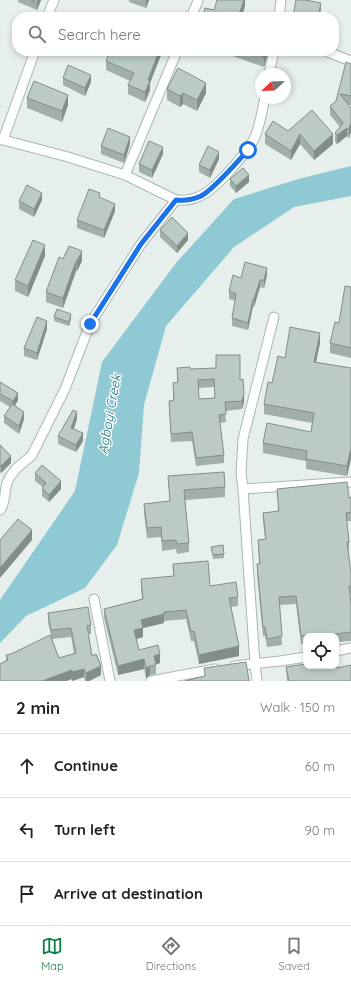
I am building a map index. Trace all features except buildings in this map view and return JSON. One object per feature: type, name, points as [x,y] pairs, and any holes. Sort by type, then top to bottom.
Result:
[{"type":"street","points":[[49,12],[54,0]]},
{"type":"street","points":[[280,12],[281,0]]},
{"type":"street","points":[[193,12],[198,1]]},
{"type":"street","points":[[33,56],[1,140],[68,156],[125,175],[176,200],[185,201],[201,196],[238,161],[248,150],[255,137],[260,124],[264,104]]},
{"type":"street","points":[[125,175],[175,56]]},
{"type":"street","points":[[271,68],[273,56]]},
{"type":"street","points":[[338,56],[351,61]]},
{"type":"street","points":[[0,510],[3,506],[7,483],[12,473],[32,455],[62,396],[90,324],[141,244],[176,200]]},
{"type":"street","points":[[257,681],[241,473],[243,438],[274,317]]},
{"type":"street","points":[[243,489],[351,482]]},
{"type":"street","points":[[94,599],[110,681]]},
{"type":"street","points":[[339,650],[351,648]]},
{"type":"street","points":[[151,681],[217,669],[280,662],[303,658]]},
{"type":"water","name":"Agboyi Creek","points":[[351,166],[351,196],[294,207],[234,247],[166,326],[144,405],[139,473],[117,545],[85,588],[26,616],[0,643],[0,600],[75,491],[102,362],[176,263],[234,199],[302,178]]},
{"type":"route","points":[[90,324],[141,244],[176,200],[185,201],[201,196],[209,190],[248,150]]}]
